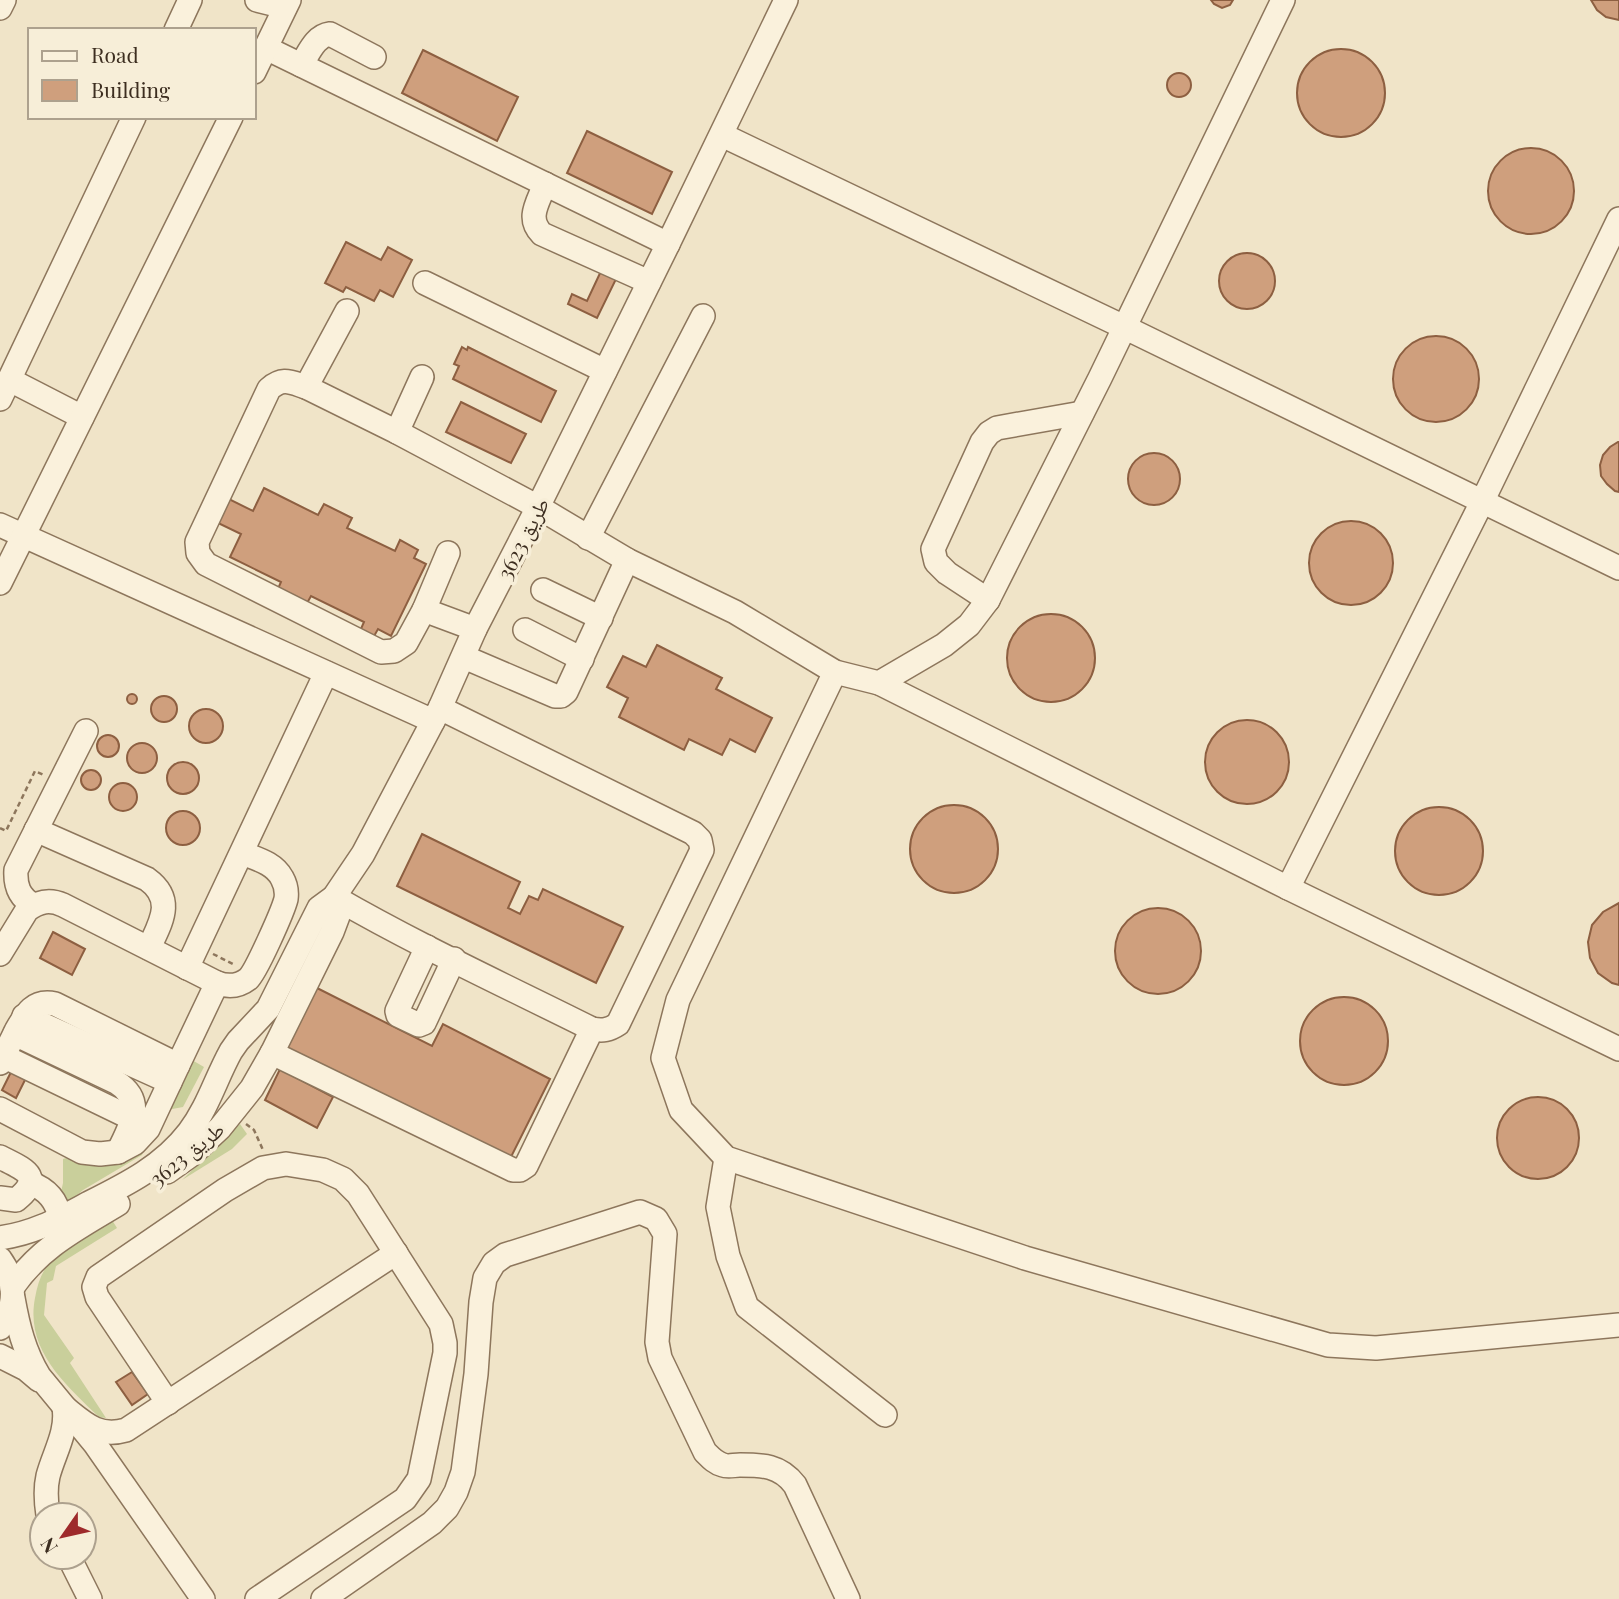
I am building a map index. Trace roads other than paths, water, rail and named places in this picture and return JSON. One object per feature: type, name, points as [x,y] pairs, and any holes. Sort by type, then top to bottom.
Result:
[{"type":"street","points":[[0,8],[4,0]]},
{"type":"street","points":[[177,28],[190,0]]},
{"type":"street","points":[[256,68],[287,4],[257,0]]},
{"type":"street","points":[[786,0],[720,139],[876,208],[1619,568]]},
{"type":"street","points":[[879,683],[944,645],[969,625],[988,600],[1100,378],[1283,0]]},
{"type":"street","points":[[301,65],[317,40],[322,35],[330,34],[374,57]]},
{"type":"street","points":[[266,48],[668,244]]},
{"type":"street","points":[[82,417],[5,389],[133,119]]},
{"type":"street","points":[[0,583],[230,119]]},
{"type":"street","name":"طريق 3623","points":[[0,1238],[34,1231],[138,1178],[165,1158],[189,1133],[207,1104],[231,1051],[268,1009],[319,908],[334,897],[363,854],[436,715],[475,629],[720,139]]},
{"type":"street","points":[[545,184],[532,217],[535,227],[542,234],[649,282]]},
{"type":"street","points":[[1288,888],[1482,502],[1619,219]]},
{"type":"street","points":[[425,284],[605,371]]},
{"type":"street","points":[[306,387],[347,311]]},
{"type":"street","points":[[588,538],[703,316]]},
{"type":"street","points":[[397,432],[422,377]]},
{"type":"street","points":[[448,553],[424,610],[406,643],[394,651],[381,652],[206,564],[198,553],[197,542],[269,389],[277,382],[285,381],[306,387],[538,507],[628,560],[735,611],[835,672],[879,683],[1288,888],[1619,1049]]},
{"type":"street","points":[[988,600],[947,573],[936,562],[933,549],[982,442],[997,428],[1082,413]]},
{"type":"street","points":[[0,525],[326,673],[436,715],[693,833],[700,840],[702,850],[618,1024],[603,1031],[592,1029],[426,947],[334,897]]},
{"type":"street","points":[[464,657],[555,696],[561,695],[566,692],[628,560]]},
{"type":"street","points":[[543,590],[601,618]]},
{"type":"street","points":[[424,610],[475,629]]},
{"type":"street","points":[[524,630],[582,659]]},
{"type":"street","points":[[835,672],[678,1000],[663,1058],[681,1110],[726,1158],[1026,1258],[1328,1345],[1376,1349],[1619,1325]]},
{"type":"street","points":[[187,968],[326,673]]},
{"type":"street","points":[[33,905],[20,894],[17,887],[15,878],[19,862],[86,731]]},
{"type":"street","points":[[36,830],[153,884],[162,897],[164,912],[149,948]]},
{"type":"street","points":[[0,954],[22,916],[33,905],[56,902],[217,983],[236,985],[252,974],[286,900],[285,884],[276,870],[270,864],[242,853]]},
{"type":"street","name":"طريق 3623","points":[[0,1328],[7,1317],[12,1293],[24,1270],[40,1255],[60,1239],[175,1167],[206,1142],[243,1101],[272,1053],[332,932],[338,916],[334,897]]},
{"type":"street","points":[[426,947],[397,1012],[419,1025],[424,1023],[454,959]]},
{"type":"street","points":[[0,1109],[82,1152],[118,1152],[135,1143],[148,1129],[217,983]]},
{"type":"street","points":[[133,1119],[2,1059],[27,1011],[37,1005],[55,1004],[174,1074]]},
{"type":"street","points":[[19,1025],[128,1091],[134,1104],[133,1119],[118,1152]]},
{"type":"street","points":[[272,1053],[513,1170],[520,1170],[526,1166],[592,1029]]},
{"type":"street","points":[[0,1157],[26,1170],[31,1176],[26,1192],[16,1200],[0,1198]]},
{"type":"street","points":[[726,1158],[718,1207],[728,1256],[747,1307],[886,1415]]},
{"type":"street","points":[[168,1403],[97,1297],[95,1282],[102,1273],[255,1171],[278,1164],[293,1165],[323,1170],[351,1186],[441,1324],[445,1343],[419,1479],[411,1493],[399,1505],[257,1599]]},
{"type":"street","points":[[30,1184],[38,1186],[51,1196],[60,1218]]},
{"type":"street","points":[[323,1599],[432,1523],[447,1508],[456,1492],[463,1472],[481,1302],[485,1278],[494,1263],[505,1255],[640,1212],[656,1219],[665,1234],[657,1334],[660,1358],[705,1452],[723,1466],[776,1468],[787,1475],[795,1485],[848,1599]]},
{"type":"street","points":[[64,1407],[98,1431],[117,1433],[126,1430],[396,1253]]},
{"type":"street","points":[[0,1259],[6,1268],[22,1340],[32,1364],[89,1436],[203,1599]]},
{"type":"street","points":[[0,1356],[26,1370],[47,1386]]},
{"type":"street","points":[[47,1501],[47,1479],[66,1419],[64,1407]]},
{"type":"street","points":[[63,1432],[89,1436]]},
{"type":"street","points":[[76,1571],[90,1599]]}]
